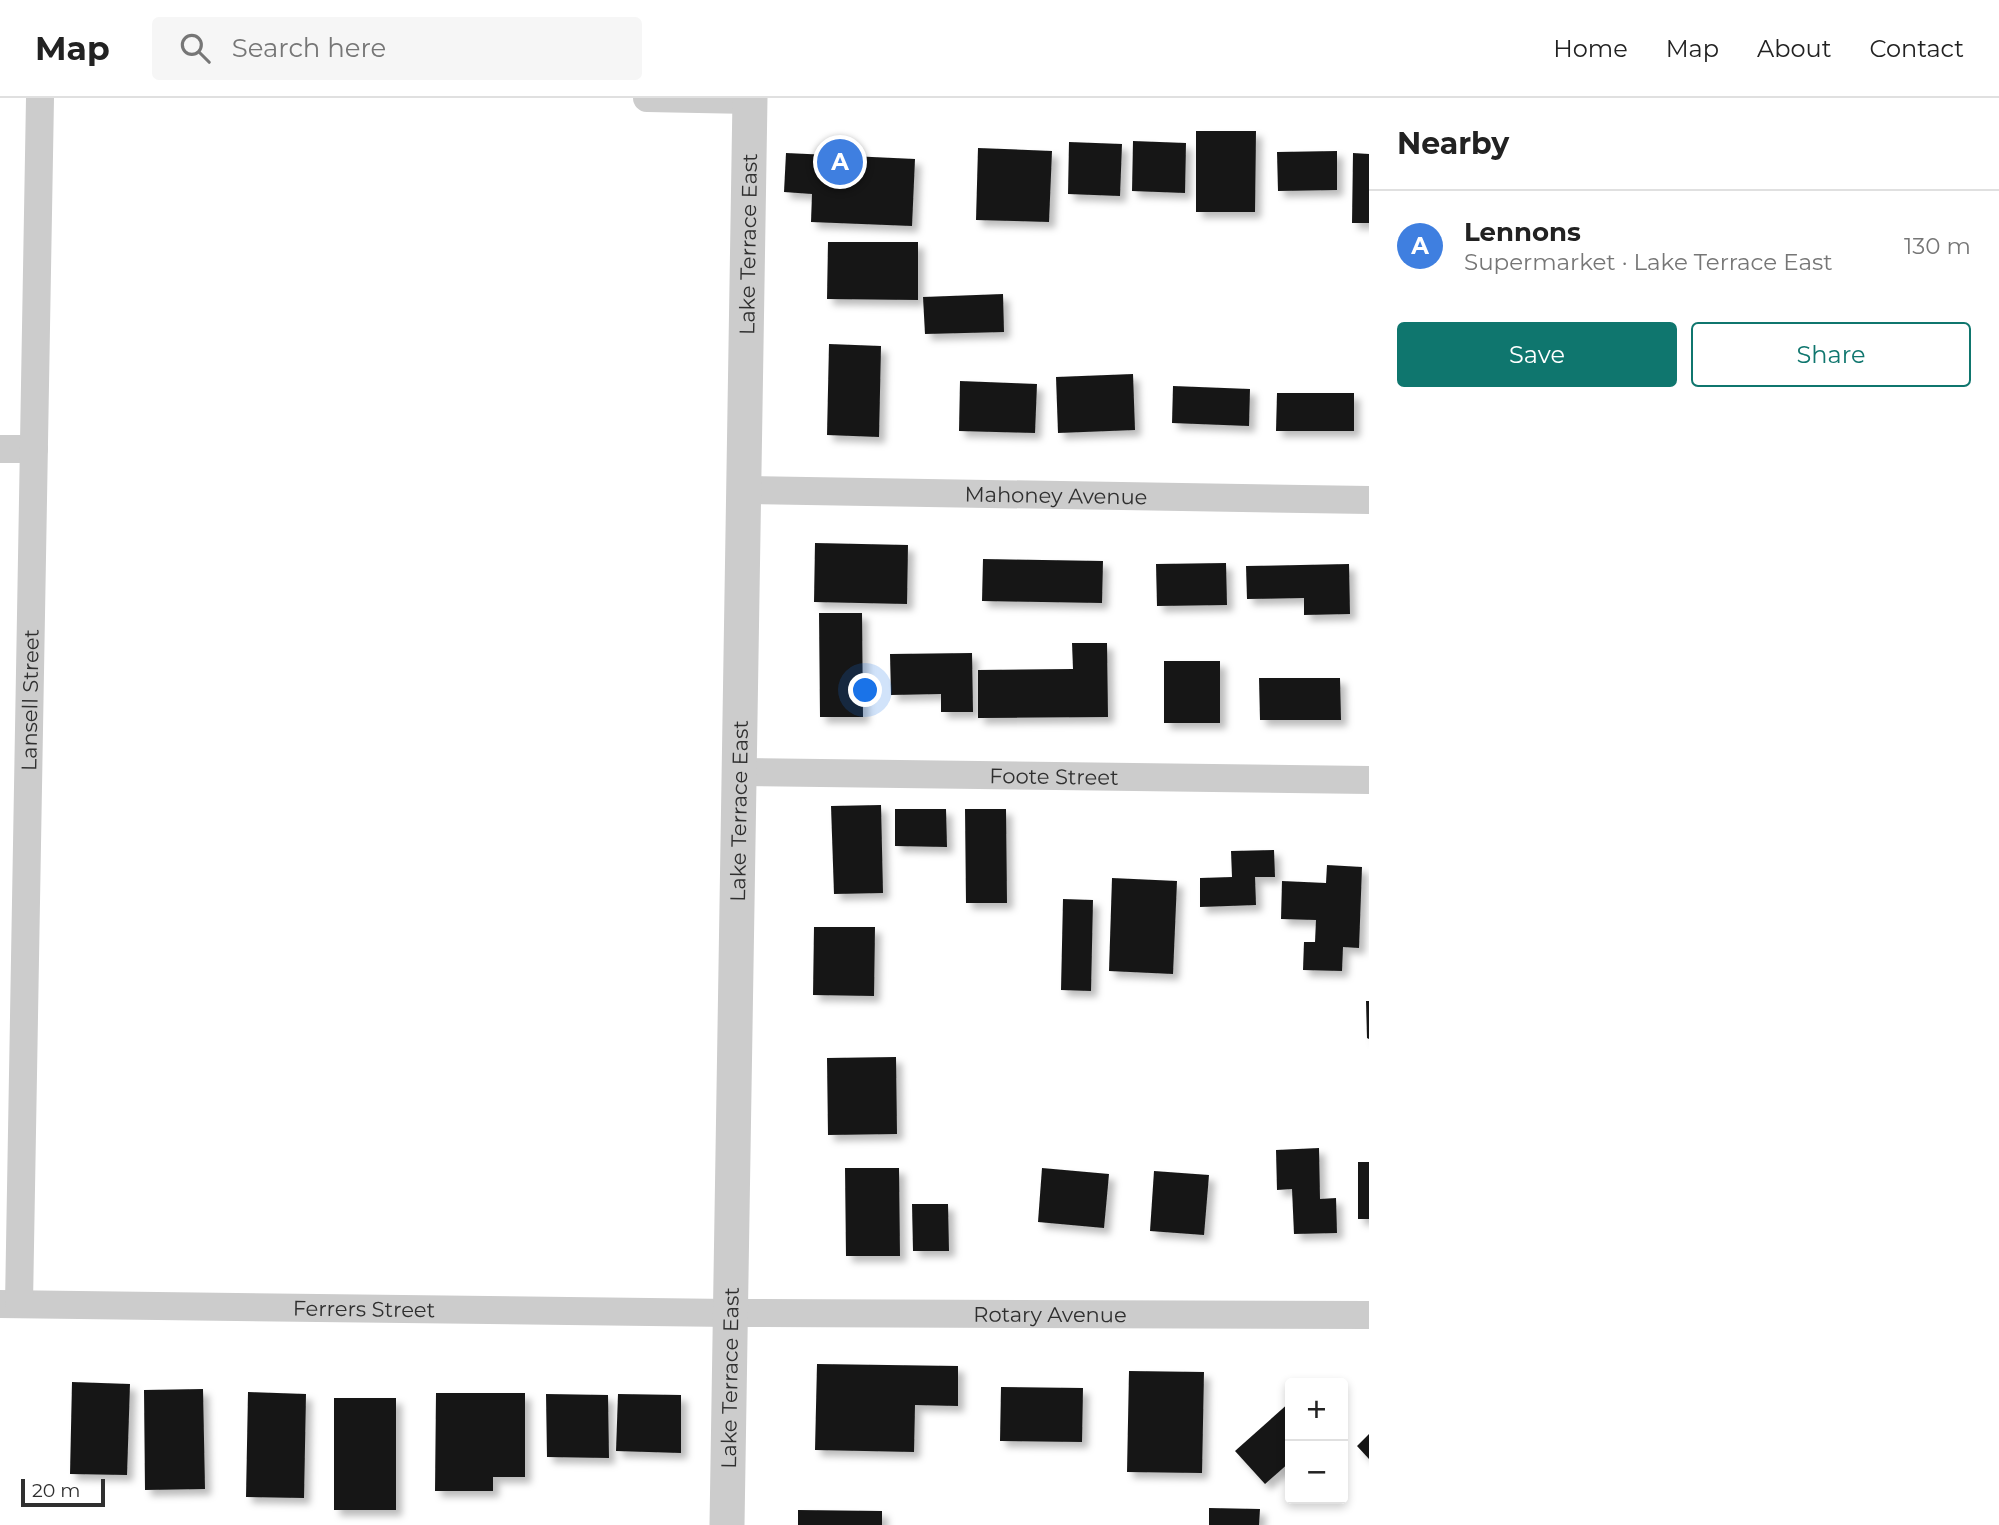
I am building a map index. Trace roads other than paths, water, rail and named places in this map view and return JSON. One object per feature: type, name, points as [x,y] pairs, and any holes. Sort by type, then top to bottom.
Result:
[{"type":"street","name":"Lansell Street","points":[[10,1304],[34,449],[40,98]]},
{"type":"street","points":[[647,98],[750,99]]},
{"type":"street","name":"Lake Terrace East","points":[[727,1525],[750,99]]},
{"type":"street","points":[[0,449],[34,449]]},
{"type":"street","name":"Mahoney Avenue","points":[[743,490],[1369,500]]},
{"type":"street","name":"Foote Street","points":[[739,772],[1369,780]]},
{"type":"street","name":"Ferrers Street","points":[[10,1304],[730,1313]]},
{"type":"street","name":"Rotary Avenue","points":[[730,1313],[1369,1315]]},
{"type":"place","name":"Lennons","points":[[840,162]]}]
